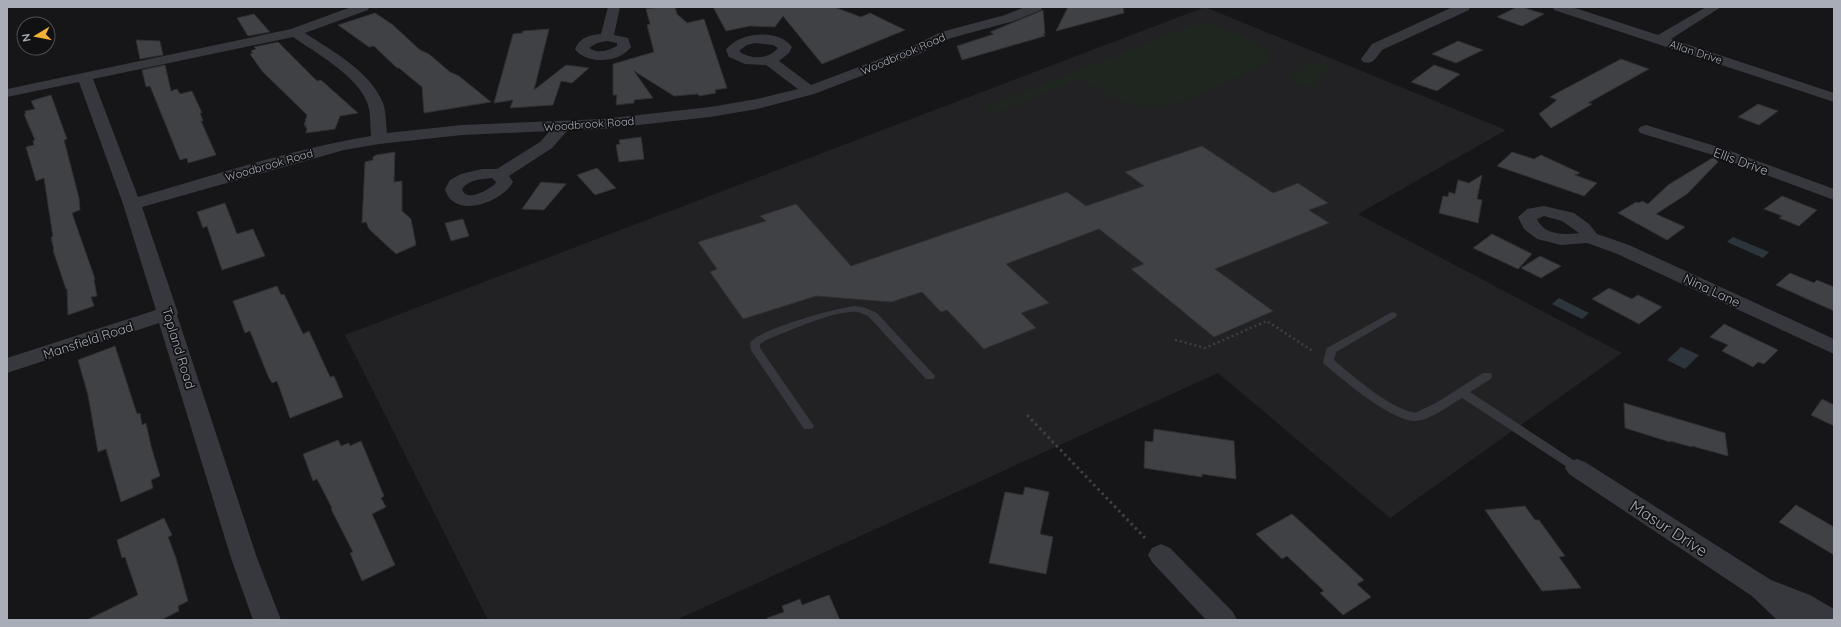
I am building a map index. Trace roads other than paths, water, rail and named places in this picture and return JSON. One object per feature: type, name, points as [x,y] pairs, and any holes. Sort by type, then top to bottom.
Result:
[{"type":"street","points":[[7,93],[85,78],[295,32],[363,7]]},
{"type":"street","points":[[607,37],[614,7]]},
{"type":"street","name":"Woodbrook Road","points":[[132,204],[288,159],[343,145],[379,139],[462,130],[562,127],[710,112],[757,104],[810,91],[914,51],[946,35],[978,25],[1009,18],[1036,7]]},
{"type":"street","points":[[1368,59],[1378,47],[1464,7]]},
{"type":"street","name":"Allan Drive","points":[[1559,7],[1834,98]]},
{"type":"street","points":[[1660,40],[1715,7]]},
{"type":"street","points":[[295,32],[362,81],[371,92],[376,103],[379,139]]},
{"type":"street","points":[[769,60],[810,91]]},
{"type":"street","name":"Topland Road","points":[[85,78],[132,204],[242,551],[267,620]]},
{"type":"street","points":[[499,175],[546,145],[562,127]]},
{"type":"street","name":"Ellis Drive","points":[[1646,130],[1719,152],[1834,195]]},
{"type":"street","name":"Nina Lane","points":[[1588,237],[1622,249],[1834,347]]},
{"type":"street","name":"Mansfield Road","points":[[7,366],[168,314]]},
{"type":"street","name":"Masur Drive","points":[[1577,468],[1761,588],[1795,620]]},
{"type":"street","points":[[1161,555],[1223,620]]},
{"type":"street","name":"Masur Drive","points":[[1761,588],[1801,603],[1828,620]]},
{"type":"lane","points":[[808,426],[755,348],[755,342],[762,338],[841,311],[855,309],[864,310],[873,315],[930,376]]},
{"type":"lane","points":[[1392,315],[1331,350],[1328,362],[1401,414],[1416,417],[1429,412],[1487,376]]},
{"type":"lane","points":[[1461,392],[1577,468]]}]
